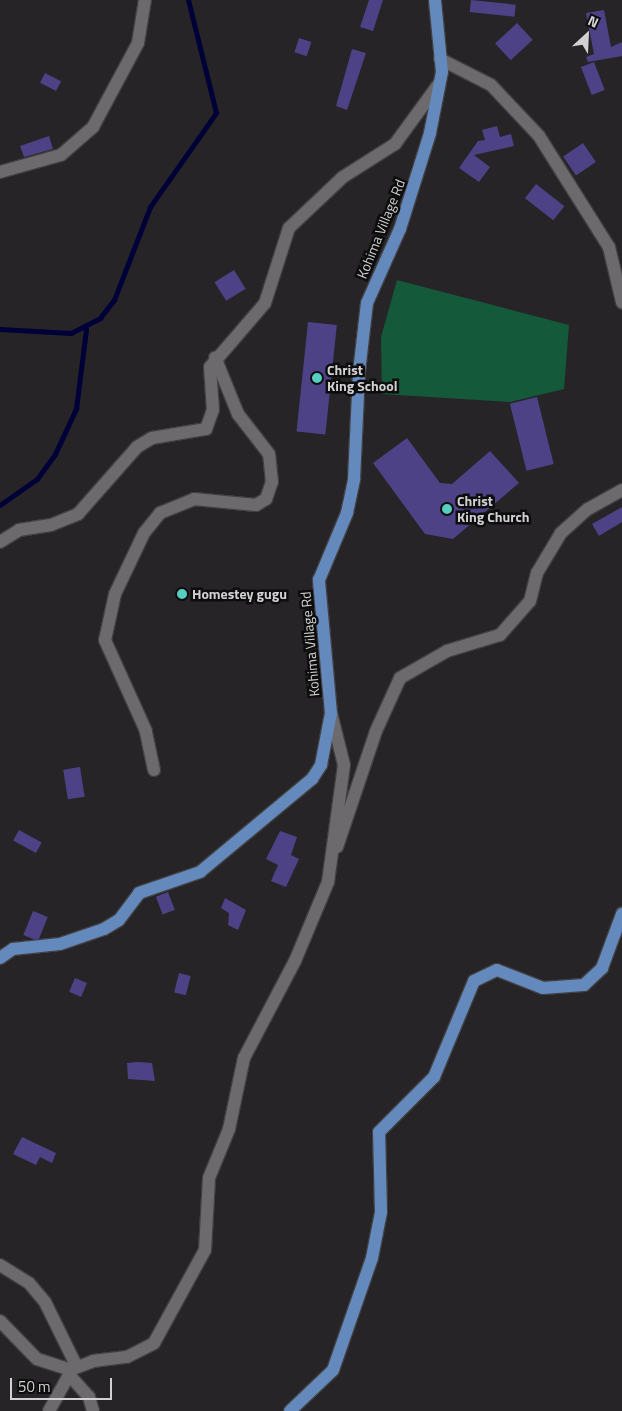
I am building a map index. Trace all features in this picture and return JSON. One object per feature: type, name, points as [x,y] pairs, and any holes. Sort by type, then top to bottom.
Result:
[{"type":"main road","name":"Kohima Village Rd","points":[[0,958],[13,949],[60,944],[104,929],[118,920],[139,893],[200,872],[312,779],[321,765],[331,713],[319,580],[347,513],[354,479],[358,372],[368,303],[416,184],[438,85],[440,59],[435,0]]},
{"type":"main road","points":[[290,1411],[333,1370],[372,1258],[381,1212],[378,1132],[434,1077],[474,981],[497,970],[543,988],[584,985],[602,968],[620,920]]},
{"type":"street","points":[[0,172],[60,155],[93,127],[138,43],[145,0]]},
{"type":"street","points":[[440,59],[491,85],[539,136],[609,247],[622,302]]},
{"type":"street","points":[[0,542],[19,530],[51,525],[78,514],[137,446],[152,438],[206,429],[213,410],[209,376],[215,357],[265,303],[289,228],[343,176],[395,144],[438,85]]},
{"type":"street","points":[[154,770],[146,731],[105,640],[115,594],[144,533],[160,513],[194,499],[256,505],[266,499],[272,482],[269,454],[238,414],[215,357]]},
{"type":"street","points":[[0,1321],[37,1359],[72,1370],[127,1357],[154,1343],[200,1261],[208,1236],[204,1211],[210,1178],[229,1129],[244,1058],[316,914],[376,731],[400,678],[447,651],[500,635],[530,601],[544,559],[561,533],[588,510],[622,490]]},
{"type":"street","points":[[331,713],[344,765],[331,866]]},
{"type":"street","points":[[0,1265],[29,1283],[45,1302],[72,1370],[89,1397],[93,1411]]},
{"type":"street","points":[[49,1411],[72,1370]]},
{"type":"green space","points":[[397,280],[569,325],[564,389],[510,402],[382,394],[381,337]]},
{"type":"building","points":[[369,0],[383,0],[373,31],[360,27]]},
{"type":"building","points":[[471,0],[516,5],[514,17],[470,12]]},
{"type":"building","points":[[604,10],[611,47],[622,42],[622,56],[588,62],[586,57],[594,54],[586,13]]},
{"type":"building","points":[[517,23],[533,40],[511,60],[495,43]]},
{"type":"building","points":[[299,38],[311,42],[307,56],[294,52]]},
{"type":"building","points":[[352,49],[366,53],[347,110],[336,106]]},
{"type":"building","points":[[594,62],[605,90],[592,95],[581,67]]},
{"type":"building","points":[[45,73],[61,81],[56,91],[40,83]]},
{"type":"building","points":[[497,126],[500,137],[511,134],[514,146],[474,155],[490,167],[479,182],[459,168],[478,141],[485,140],[482,130]]},
{"type":"building","points":[[49,136],[53,149],[24,157],[20,146]]},
{"type":"building","points":[[583,143],[596,162],[576,175],[563,156]]},
{"type":"building","points":[[536,184],[564,206],[553,220],[525,198]]},
{"type":"building","points":[[234,270],[246,289],[226,301],[214,282]]},
{"type":"building","name":"Christ King School","points":[[308,322],[337,325],[325,434],[297,431]]},
{"type":"building","points":[[537,397],[554,464],[527,471],[510,404]]},
{"type":"building","name":"Christ King Church","points":[[407,438],[440,483],[452,484],[490,451],[519,483],[453,539],[425,534],[373,463]]},
{"type":"building","points":[[622,507],[622,522],[599,536],[592,524]]},
{"type":"building","points":[[80,767],[85,797],[68,799],[63,770]]},
{"type":"building","points":[[19,830],[42,843],[36,853],[13,840]]},
{"type":"building","points":[[280,831],[297,837],[291,855],[299,859],[286,887],[271,881],[278,865],[266,859]]},
{"type":"building","points":[[168,892],[175,910],[163,914],[156,897]]},
{"type":"building","points":[[225,898],[246,910],[238,930],[228,925],[229,913],[221,908]]},
{"type":"building","points":[[33,911],[48,917],[38,941],[23,935]]},
{"type":"building","points":[[179,973],[191,976],[186,995],[174,992]]},
{"type":"building","points":[[75,978],[87,983],[81,997],[69,992]]},
{"type":"building","points":[[127,1063],[152,1063],[155,1081],[128,1079]]},
{"type":"building","points":[[22,1137],[56,1153],[52,1163],[40,1157],[36,1165],[13,1154]]},
{"type":"waterway","points":[[0,329],[71,333],[100,318],[114,300],[150,207],[216,113],[188,0]]},
{"type":"waterway","points":[[0,505],[37,479],[55,454],[76,409],[86,330]]},
{"type":"place","name":"Christ King School","points":[[317,378]]},
{"type":"place","name":"Christ King Church","points":[[447,509]]},
{"type":"place","name":"Homestey gugu","points":[[182,594]]}]
